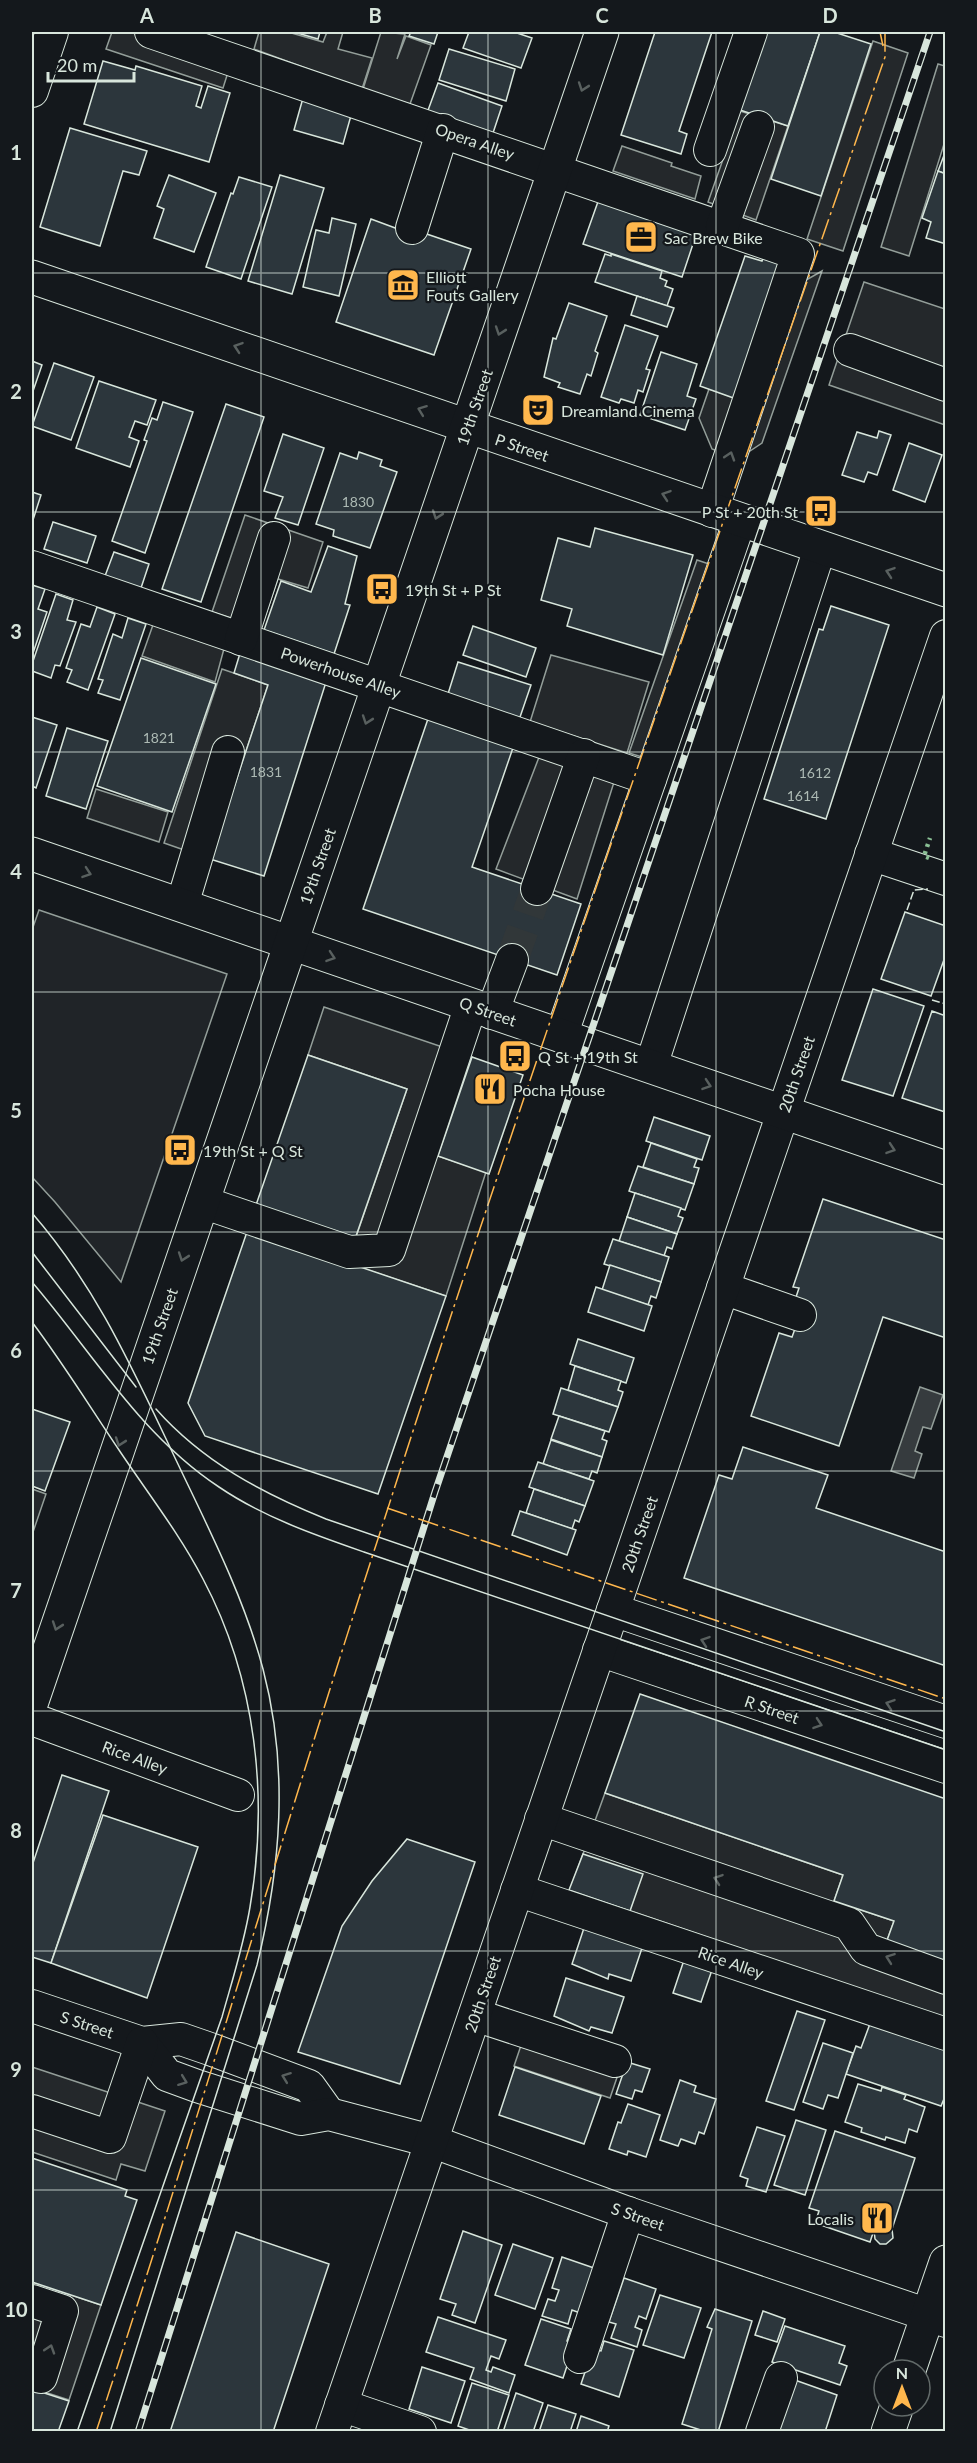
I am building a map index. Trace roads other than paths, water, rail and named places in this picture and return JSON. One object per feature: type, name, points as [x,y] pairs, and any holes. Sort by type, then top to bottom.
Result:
[{"type":"main road","name":"19th Street","points":[[32,1701],[602,32]]},
{"type":"main road","name":"P Street","points":[[32,277],[415,408],[466,428],[945,590]]},
{"type":"main road","name":"Q Street","points":[[32,854],[945,1168]]},
{"type":"main road","points":[[915,2358],[937,2318],[945,2262]]},
{"type":"street","points":[[32,91],[52,32]]},
{"type":"street","name":"Opera Alley","points":[[151,32],[443,130],[798,254],[726,516]]},
{"type":"street","points":[[710,150],[751,32]]},
{"type":"street","points":[[722,227],[758,127]]},
{"type":"street","points":[[412,228],[443,130]]},
{"type":"street","points":[[850,350],[945,385]]},
{"type":"street","points":[[561,1036],[650,779],[726,516]]},
{"type":"street","points":[[241,639],[274,538]]},
{"type":"street","points":[[651,1066],[820,548]]},
{"type":"street","name":"Powerhouse Alley","points":[[32,567],[650,779]]},
{"type":"street","name":"20th Street","points":[[337,2418],[871,854],[934,710],[945,636]]},
{"type":"street","points":[[182,905],[228,752]]},
{"type":"street","points":[[537,889],[584,755]]},
{"type":"street","points":[[871,854],[945,879]]},
{"type":"street","points":[[202,1202],[349,1252],[389,1250],[481,1009],[512,960]]},
{"type":"street","points":[[723,1288],[800,1315]]},
{"type":"street","points":[[613,1610],[945,1722]]},
{"type":"street","name":"R Street","points":[[599,1650],[945,1767]]},
{"type":"street","name":"Rice Alley","points":[[32,1719],[238,1795]]},
{"type":"street","points":[[541,1819],[849,1924],[866,1949],[945,1978]]},
{"type":"street","name":"Rice Alley","points":[[517,1890],[945,2034]]},
{"type":"street","name":"S Street","points":[[32,2006],[142,2043],[167,2075],[187,2082],[301,2119],[329,2114],[431,2141],[628,2213],[937,2318]]},
{"type":"street","points":[[475,2015],[615,2061]]},
{"type":"street","points":[[32,2111],[110,2137],[142,2043]]},
{"type":"street","points":[[580,2357],[628,2213]]},
{"type":"street","points":[[32,2301],[62,2311],[41,2377],[32,2374]]},
{"type":"street","points":[[762,2432],[781,2378]]},
{"type":"street","points":[[337,2418],[420,2432]]},
{"type":"tunnel","points":[[512,960],[537,889]]},
{"type":"tram line","points":[[32,1213],[73,1267],[108,1323],[153,1412],[233,1582],[263,1669],[271,1706],[279,1780],[279,1817],[272,1891],[257,1965],[110,2432]]},
{"type":"tram line","points":[[32,1252],[136,1387]]},
{"type":"tram line","points":[[32,1282],[118,1391],[165,1443],[219,1487],[253,1507],[346,1546],[946,1750]]},
{"type":"tram line","points":[[32,1322],[173,1529],[203,1579],[221,1617],[246,1698],[254,1739],[257,1781],[256,1865],[250,1907],[222,2017],[77,2432]]},
{"type":"tram line","points":[[156,1409],[193,1445],[235,1474],[256,1487],[326,1519],[946,1732]]},
{"type":"railway","points":[[138,2432],[435,1492],[930,32]]},
{"type":"place","name":"Sac Brew Bike","points":[[641,237]]},
{"type":"place","name":"Elliott Fouts Gallery","points":[[403,285]]},
{"type":"place","name":"Dreamland Cinema","points":[[538,410]]},
{"type":"place","name":"P St + 20th St","points":[[821,511]]},
{"type":"place","name":"19th St + P St","points":[[382,589]]},
{"type":"place","name":"Q St + 19th St","points":[[515,1056]]},
{"type":"place","name":"Pocha House","points":[[490,1089]]},
{"type":"place","name":"19th St + Q St","points":[[180,1150]]},
{"type":"place","name":"Localis","points":[[877,2218]]}]
